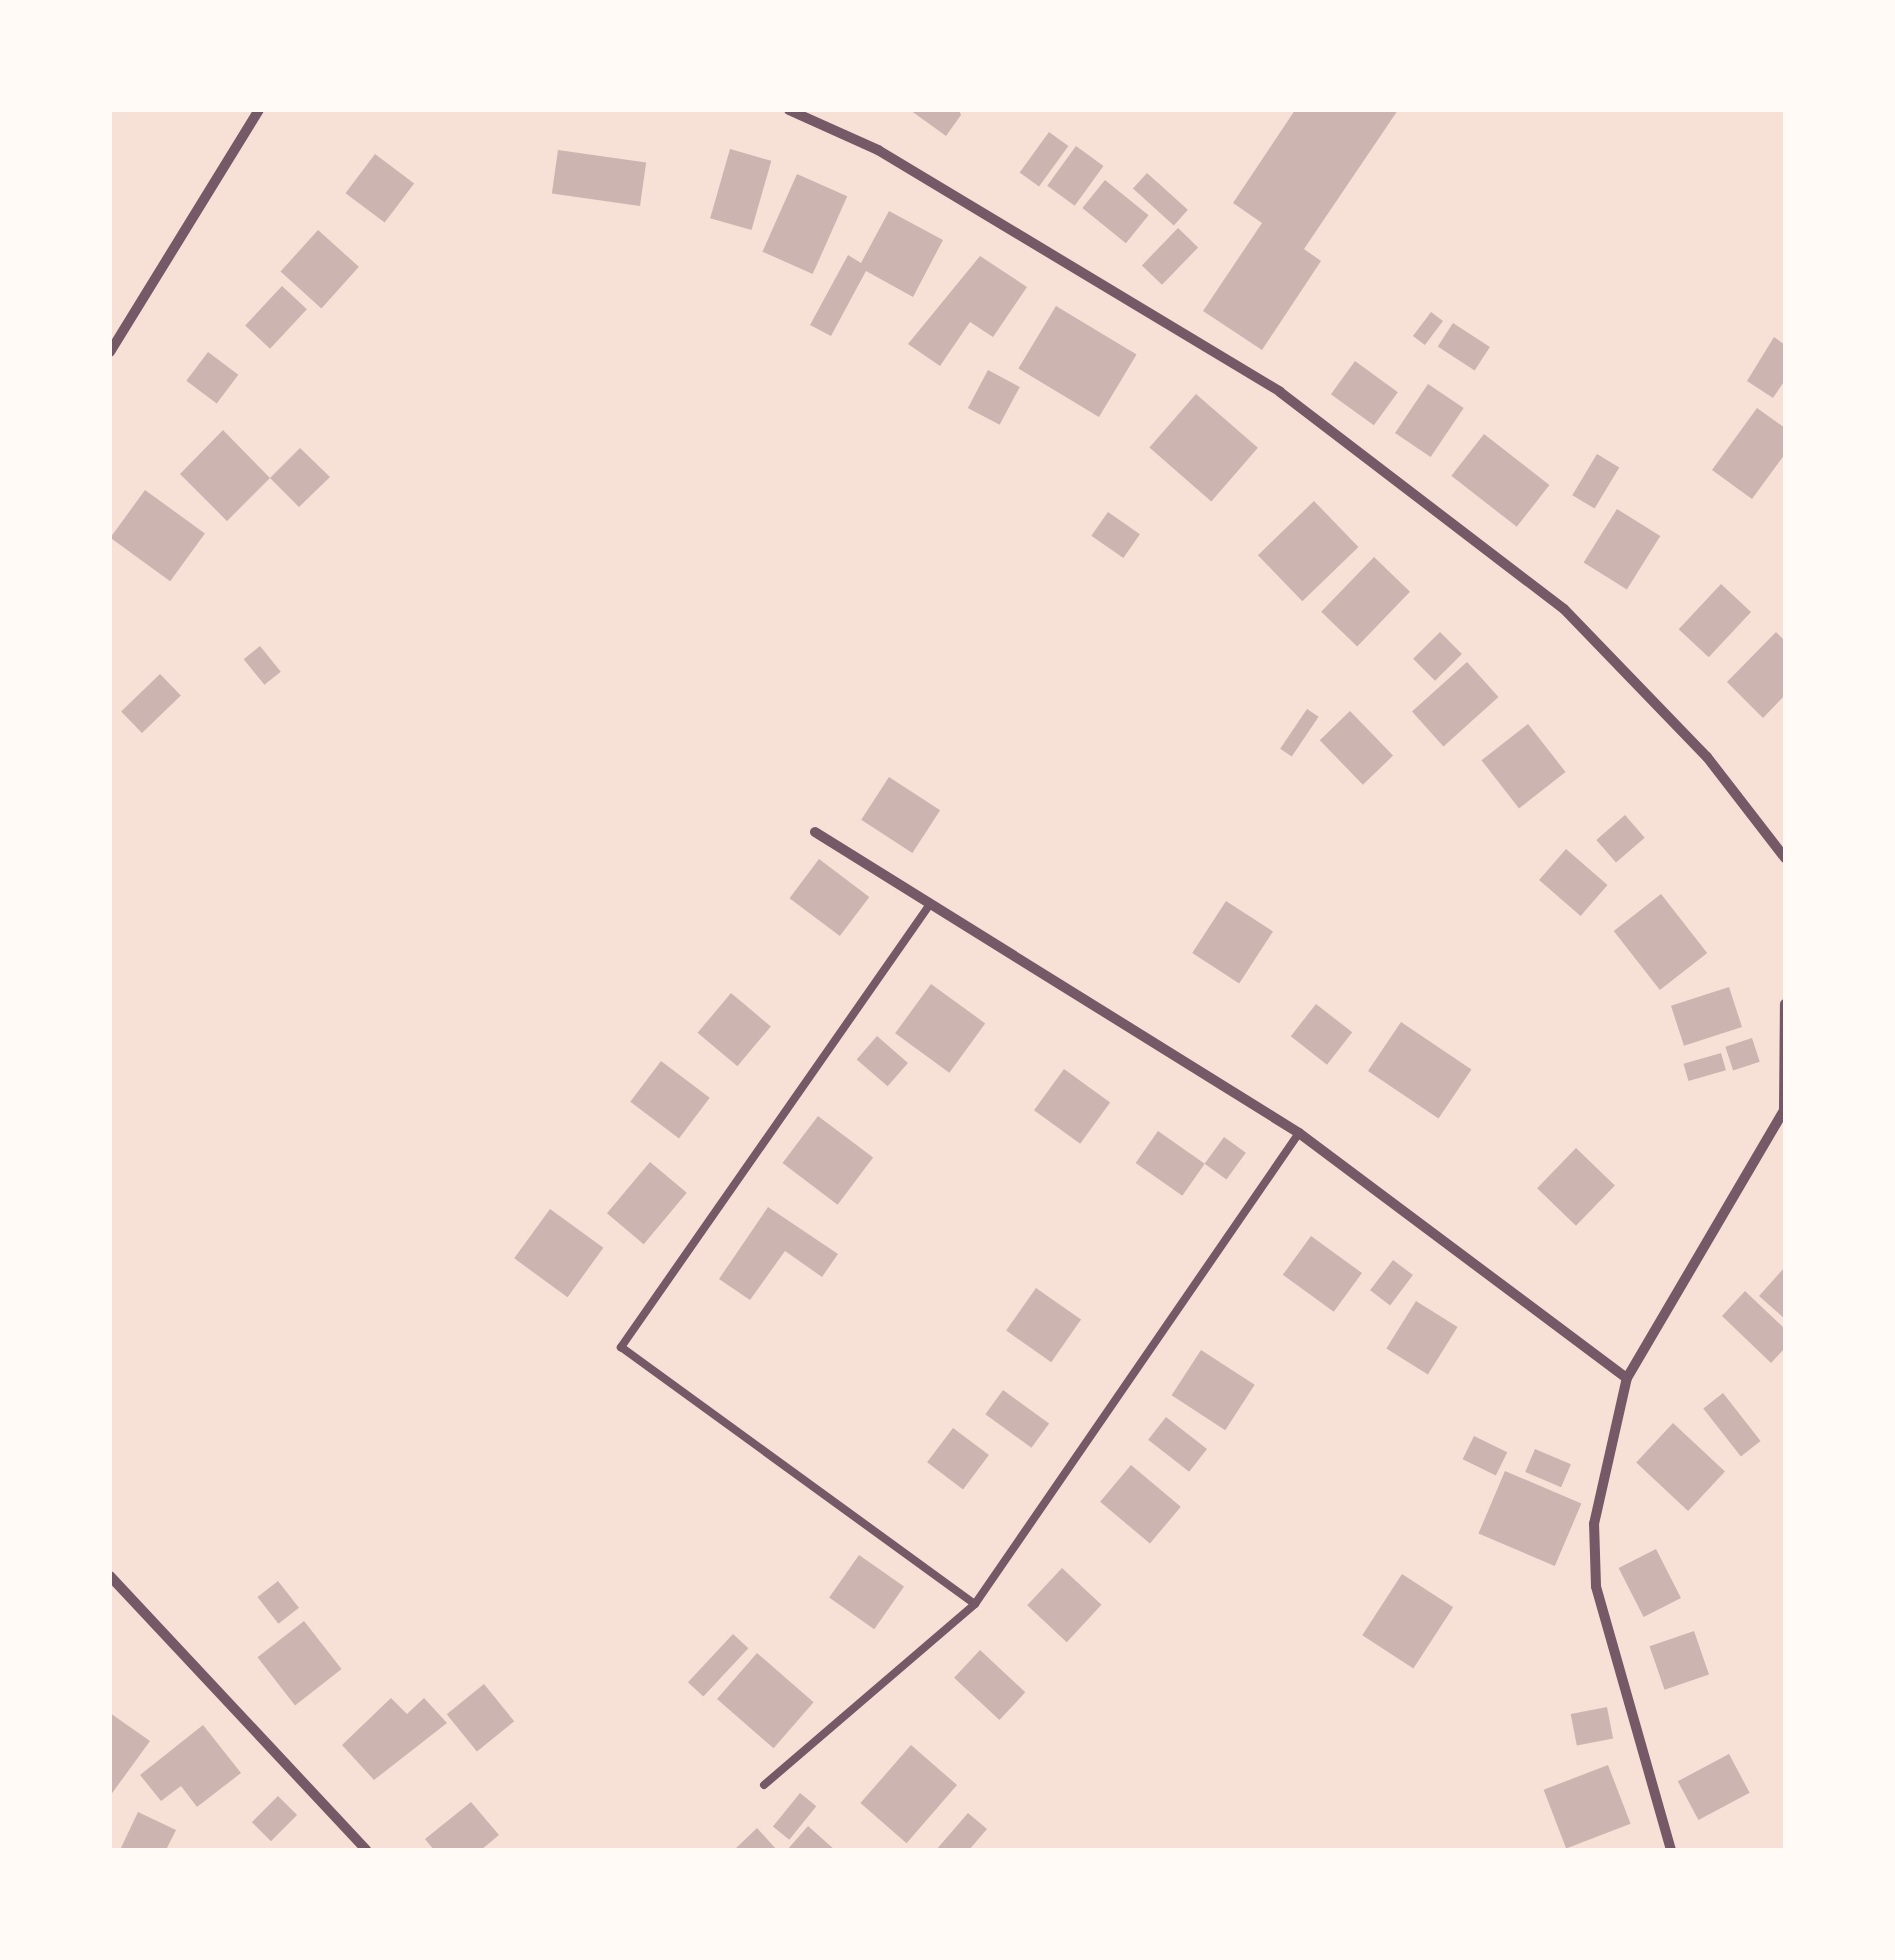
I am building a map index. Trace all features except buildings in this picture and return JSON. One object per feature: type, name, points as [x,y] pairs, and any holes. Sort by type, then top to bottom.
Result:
[{"type":"street","points":[[110,352],[259,110]]},
{"type":"street","points":[[788,110],[878,150],[1280,392],[1564,609],[1707,758],[1785,858]]},
{"type":"street","points":[[814,832],[928,907],[1299,1133],[1627,1378]]},
{"type":"street","points":[[1671,1850],[1596,1586],[1594,1524],[1627,1378],[1784,1110],[1785,1004]]},
{"type":"street","points":[[110,1576],[366,1850]]},
{"type":"lane","points":[[928,907],[621,1348],[975,1604]]},
{"type":"lane","points":[[764,1785],[975,1604],[1299,1133]]}]
